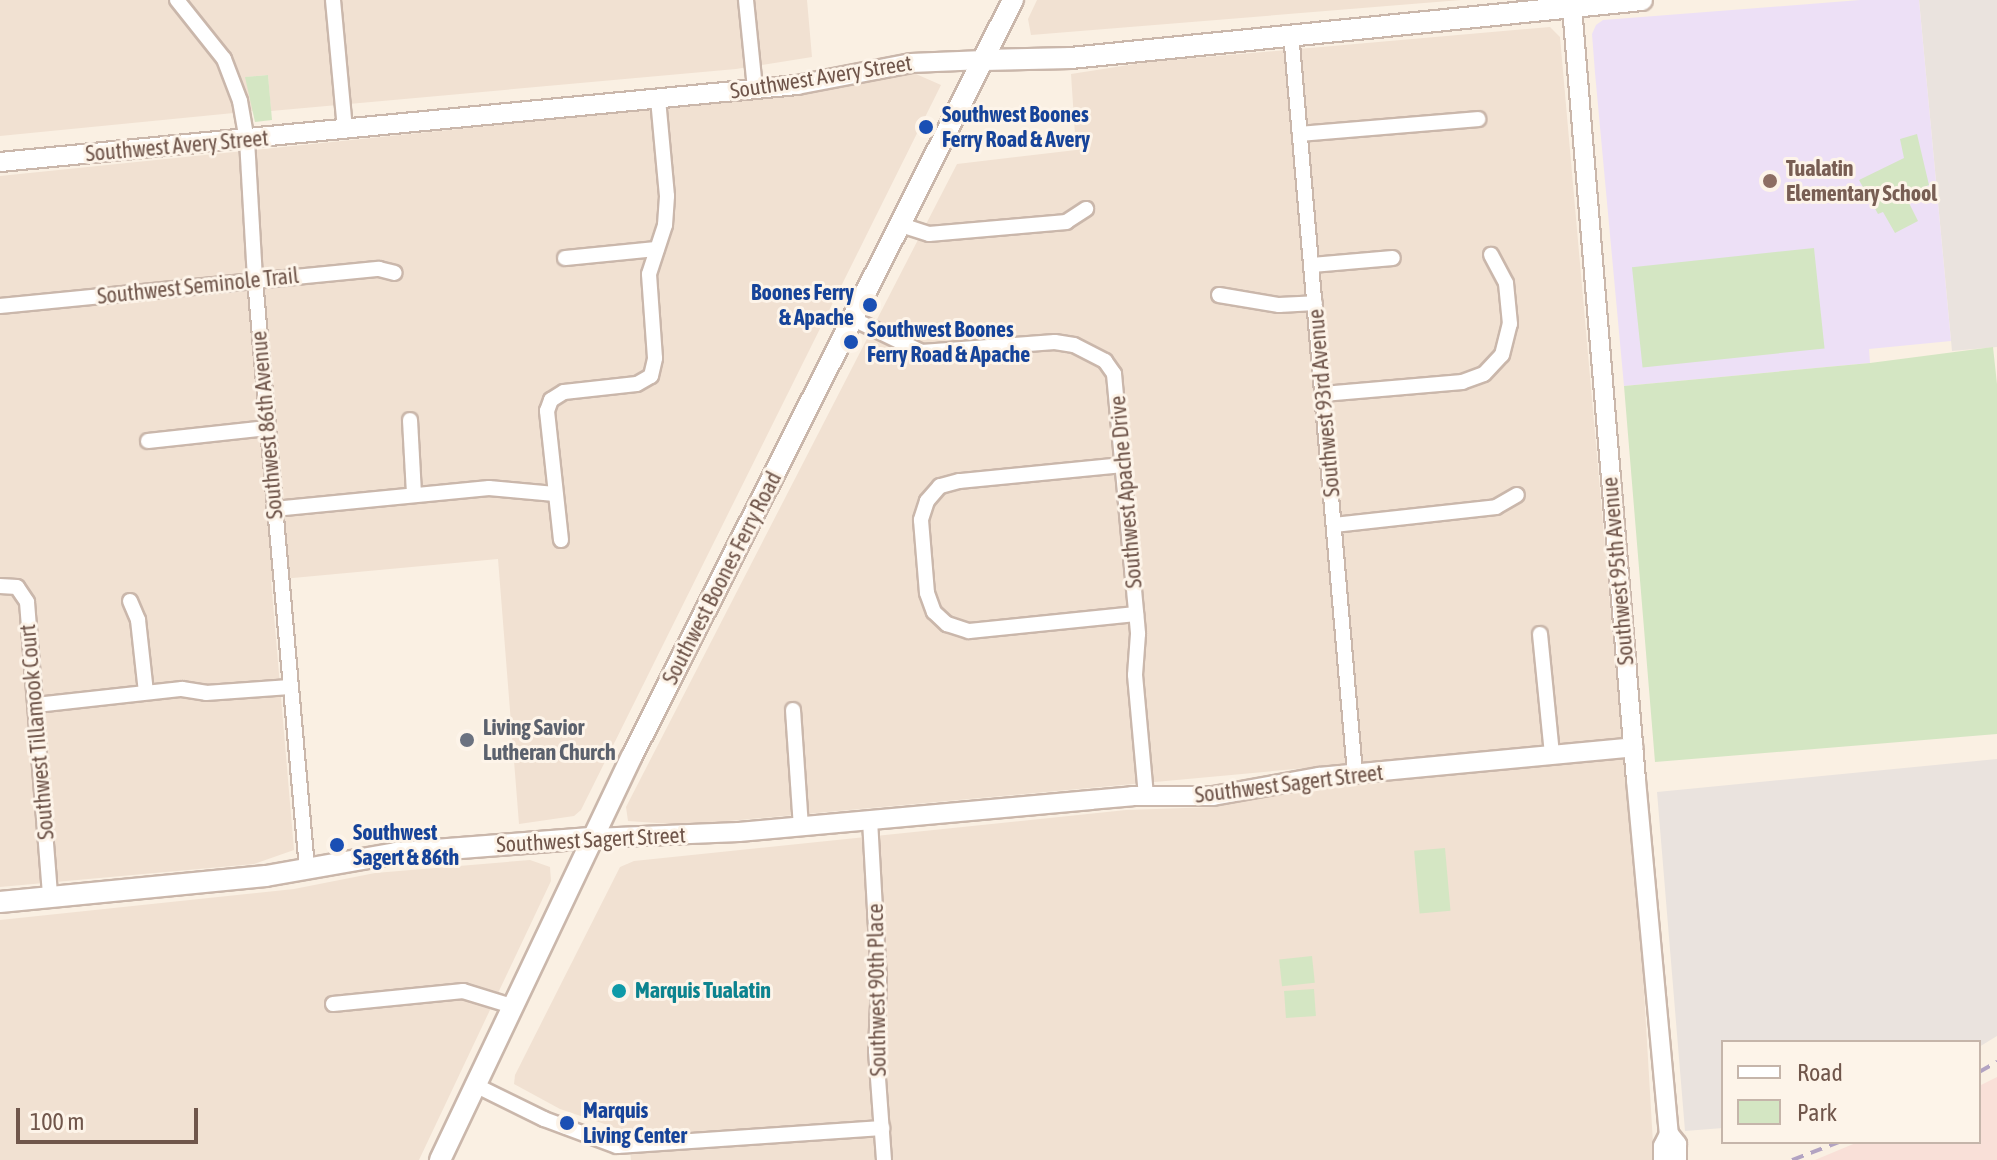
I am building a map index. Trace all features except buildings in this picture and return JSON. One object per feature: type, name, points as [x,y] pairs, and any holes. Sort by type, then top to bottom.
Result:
[{"type":"main road","name":"Southwest Boones Ferry Road","points":[[440,1160],[593,838],[1013,0]]},
{"type":"main road","name":"Southwest Avery Street","points":[[984,60],[1071,58],[1484,8],[1572,7],[1642,0]]},
{"type":"main road","name":"Southwest Sagert Street","points":[[0,902],[307,869],[396,853],[593,838]]},
{"type":"street","name":"Southwest 86th Avenue","points":[[177,0],[224,59],[240,101],[247,140],[267,428],[307,869]]},
{"type":"street","points":[[333,0],[345,130]]},
{"type":"street","points":[[746,0],[755,89]]},
{"type":"street","name":"Southwest 95th Avenue","points":[[1572,7],[1669,1134],[1663,1146],[1663,1160]]},
{"type":"street","name":"Southwest 93rd Avenue","points":[[1291,33],[1355,773]]},
{"type":"street","name":"Southwest Avery Street","points":[[0,162],[755,89],[816,82],[911,63],[984,60]]},
{"type":"street","points":[[561,540],[547,411],[551,400],[564,392],[637,384],[651,376],[655,358],[649,274],[667,196],[658,99]]},
{"type":"street","points":[[1300,134],[1478,119]]},
{"type":"street","points":[[901,225],[929,234],[1066,222],[1086,209]]},
{"type":"street","points":[[565,258],[657,249]]},
{"type":"street","points":[[1323,394],[1462,382],[1484,374],[1502,355],[1510,324],[1506,283],[1491,255]]},
{"type":"street","points":[[1312,265],[1393,258]]},
{"type":"street","name":"Southwest Seminole Trail","points":[[0,306],[379,269],[395,273]]},
{"type":"street","points":[[1219,295],[1279,305],[1315,303]]},
{"type":"street","name":"Southwest Apache Drive","points":[[853,319],[922,352],[1055,342],[1093,352],[1114,374],[1136,614],[1135,675],[1146,795]]},
{"type":"street","points":[[410,420],[414,493]]},
{"type":"street","points":[[148,441],[267,428]]},
{"type":"street","points":[[1123,465],[959,481],[940,486],[927,501],[921,520],[927,593],[934,612],[947,624],[969,631],[1136,614]]},
{"type":"street","points":[[274,509],[489,488],[555,494]]},
{"type":"street","points":[[1334,525],[1496,507],[1517,495]]},
{"type":"street","name":"Southwest Tillamook Court","points":[[0,586],[17,587],[27,602],[50,897]]},
{"type":"street","points":[[130,601],[138,620],[146,692]]},
{"type":"street","points":[[1540,634],[1552,755]]},
{"type":"street","points":[[36,705],[182,689],[230,692],[290,687]]},
{"type":"street","points":[[793,710],[801,826]]},
{"type":"street","name":"Southwest Sagert Street","points":[[593,838],[801,826],[1146,795],[1228,795],[1355,773],[1634,747]]},
{"type":"street","name":"Southwest 90th Place","points":[[870,820],[879,982],[876,1051],[884,1160]]},
{"type":"street","points":[[333,1004],[463,991],[515,1007]]},
{"type":"street","points":[[477,1086],[544,1119],[617,1146],[882,1128]]},
{"type":"street","name":"Southwest 95th Avenue","points":[[1669,1134],[1677,1144],[1677,1160]]},
{"type":"shaded area","points":[[0,0],[807,0],[812,57],[736,69],[271,111],[268,75],[246,77],[254,111],[0,136]]},
{"type":"shaded area","points":[[1037,0],[1461,0],[1031,35],[1028,19]]},
{"type":"shaded area","name":"Tualatin Elementary School","points":[[1860,0],[1919,0],[1951,341],[1869,349],[1870,363],[1624,386],[1595,73],[1592,34],[1596,25],[1603,20]]},
{"type":"shaded area","points":[[1919,0],[1997,0],[1997,347],[1952,351]]},
{"type":"shaded area","points":[[1550,27],[1560,37],[1622,739],[686,825],[628,821],[626,807],[957,164],[1076,150],[1071,74],[1148,62]]},
{"type":"shaded area","points":[[916,74],[941,85],[581,810],[574,816],[519,824],[498,559],[271,580],[294,850],[254,864],[0,887],[0,176],[818,92],[891,75]]},
{"type":"shaded area","points":[[1630,755],[1654,1160],[631,1160],[628,1132],[560,1109],[514,1084],[515,1075],[620,867],[634,861],[1126,810],[1215,807],[1303,786]]},
{"type":"shaded area","points":[[1997,759],[1997,1036],[1981,1046],[1981,1040],[1721,1040],[1721,1128],[1685,1131],[1657,792]]},
{"type":"shaded area","points":[[530,860],[550,867],[551,881],[419,1160],[0,1160],[0,920],[294,889],[375,873]]},
{"type":"shaded area","points":[[1997,1077],[1997,1160],[1815,1160],[1853,1144],[1981,1144],[1981,1085]]},
{"type":"green space","points":[[268,75],[272,120],[255,122],[245,77]]},
{"type":"green space","points":[[1917,134],[1929,185],[1905,195],[1918,221],[1895,233],[1883,212],[1878,214],[1859,180],[1904,158],[1900,139]]},
{"type":"green space","points":[[1814,248],[1825,348],[1643,368],[1632,267]]},
{"type":"green space","points":[[1993,347],[1997,384],[1997,734],[1655,762],[1624,386],[1870,363]]},
{"type":"green space","points":[[1445,848],[1450,911],[1420,913],[1414,851]]},
{"type":"green space","points":[[1312,956],[1315,983],[1282,986],[1279,959]]},
{"type":"green space","points":[[1314,989],[1316,1016],[1286,1018],[1284,991]]},
{"type":"railway","points":[[1981,1071],[1997,1062]]},
{"type":"railway","points":[[1792,1160],[1834,1144]]},
{"type":"place","name":"Southwest Boones Ferry Road & Avery","points":[[926,127]]},
{"type":"place","name":"Tualatin Elementary School","points":[[1770,181]]},
{"type":"place","name":"Boones Ferry & Apache","points":[[870,305]]},
{"type":"place","name":"Southwest Boones Ferry Road & Apache","points":[[851,342]]},
{"type":"place","name":"Living Savior Lutheran Church","points":[[467,740]]},
{"type":"place","name":"Southwest Sagert & 86th","points":[[337,845]]},
{"type":"place","name":"Marquis Tualatin","points":[[619,991]]},
{"type":"place","name":"Marquis Living Center","points":[[567,1123]]}]
